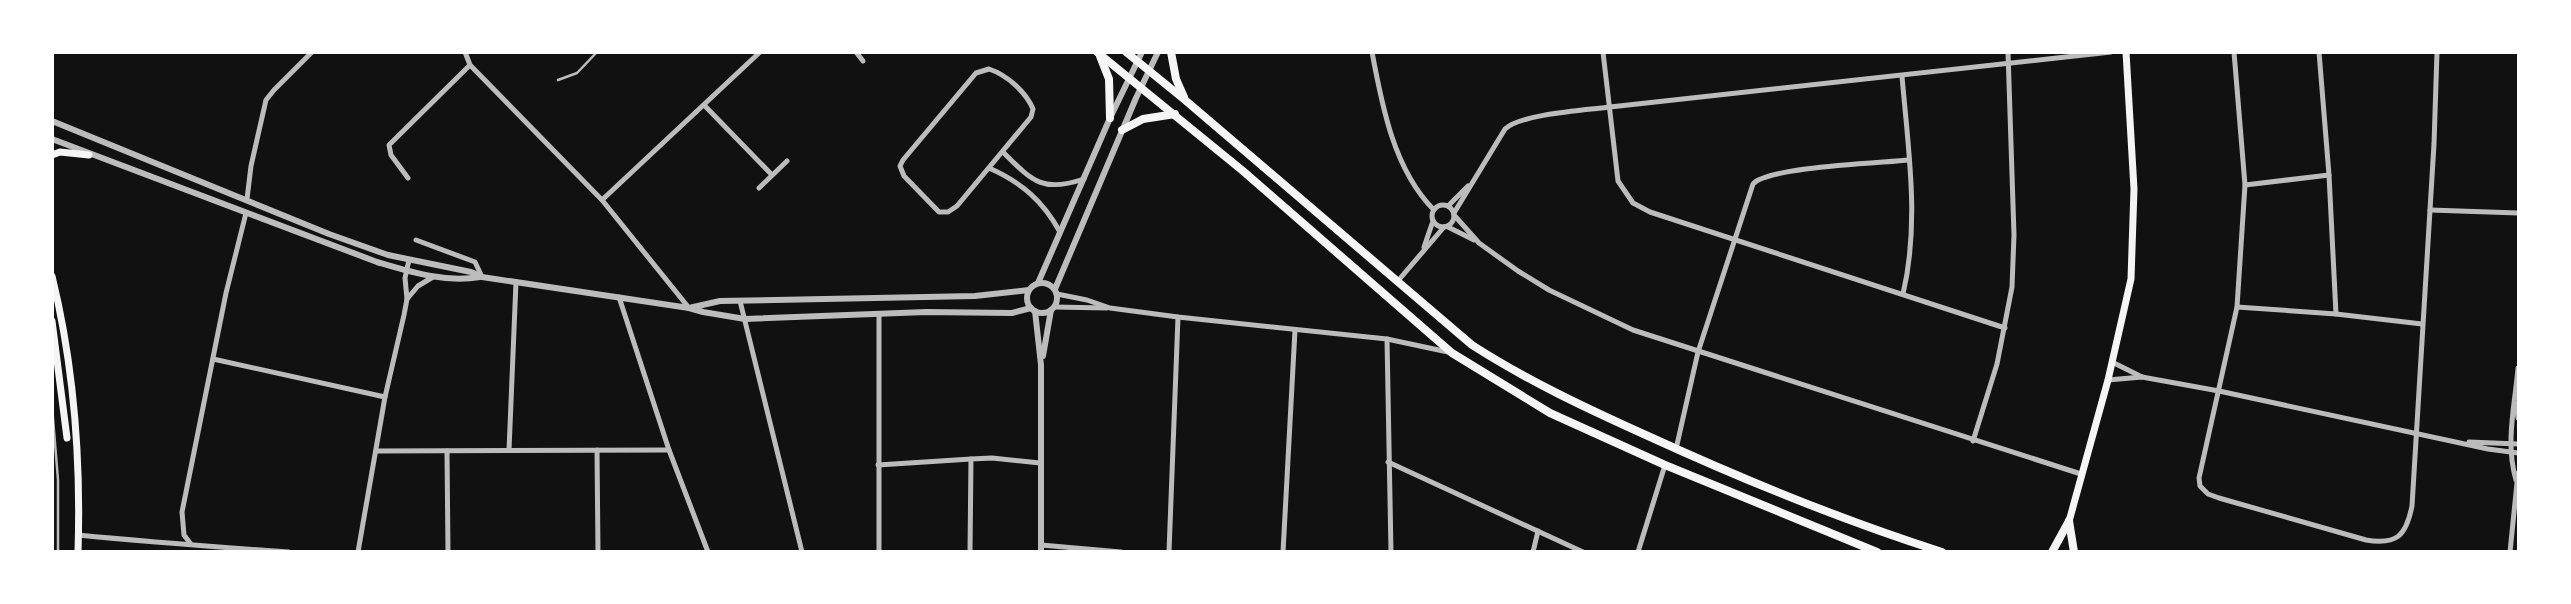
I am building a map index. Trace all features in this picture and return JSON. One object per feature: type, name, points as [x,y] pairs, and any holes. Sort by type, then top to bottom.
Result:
[{"type":"main road","points":[[1126,52],[1472,345],[1493,358],[1556,394],[1676,449],[1855,523],[1942,551]]},
{"type":"main road","points":[[1171,52],[1176,79],[1185,100]]},
{"type":"main road","points":[[2058,551],[2069,521],[2108,380],[2129,291],[2133,253],[2133,145],[2126,52]]},
{"type":"main road","points":[[1098,53],[1175,114],[1452,353],[1550,413],[1665,465],[1874,551]]},
{"type":"main road","points":[[1098,53],[1109,79],[1110,118]]},
{"type":"main road","points":[[1122,130],[1150,117],[1175,114]]},
{"type":"main road","points":[[52,155],[60,152],[89,155]]},
{"type":"main road","points":[[52,276],[69,356],[78,450],[78,551]]},
{"type":"main road","points":[[52,321],[67,438]]},
{"type":"main road","points":[[2052,551],[2069,521]]},
{"type":"main road","points":[[2069,521],[2074,551]]},
{"type":"street","points":[[247,200],[251,166],[266,100],[312,52]]},
{"type":"street","points":[[465,52],[470,65],[602,200],[689,308]]},
{"type":"street","points":[[602,200],[760,52]]},
{"type":"street","points":[[856,52],[863,61]]},
{"type":"street","points":[[689,308],[712,302],[975,296],[1029,290],[1038,283],[1142,52]]},
{"type":"street","points":[[1041,365],[1056,292],[1122,130],[1158,52]]},
{"type":"street","points":[[1372,52],[1390,128],[1413,184],[1434,210],[1433,221],[1422,250]]},
{"type":"street","points":[[1604,52],[1618,181],[1633,203],[1650,212],[2005,328]]},
{"type":"street","points":[[1973,441],[2005,328],[2012,288],[2014,235],[2008,52]]},
{"type":"street","points":[[1397,282],[1422,250],[1453,222],[1454,214],[1470,184],[1510,124],[1526,119],[1610,107],[2111,52]]},
{"type":"street","points":[[2234,52],[2245,186],[2237,307],[2199,478],[2202,489],[2219,498],[2366,540],[2386,542],[2393,540],[2407,524],[2412,506],[2437,52]]},
{"type":"street","points":[[2319,52],[2336,314]]},
{"type":"street","points":[[408,178],[391,155],[389,145],[470,65]]},
{"type":"street","points":[[989,69],[1011,82],[1027,97],[1033,109],[1031,117],[1003,152],[957,206],[952,211],[943,213],[935,210],[904,176],[900,166],[976,73],[989,69]]},
{"type":"street","points":[[1902,76],[1912,235],[1902,294]]},
{"type":"street","points":[[704,105],[772,175]]},
{"type":"street","points":[[52,121],[329,234],[409,260],[471,272],[482,277]]},
{"type":"street","points":[[52,139],[366,258],[433,277],[459,280],[482,277],[745,319],[1012,313],[1033,309],[1043,313],[1052,309],[1110,308],[1387,339],[1452,353]]},
{"type":"street","points":[[1003,152],[1035,181],[1061,186],[1084,180]]},
{"type":"street","points":[[1676,449],[1698,352],[1750,191],[1758,179],[1788,172],[1909,160]]},
{"type":"street","points":[[759,188],[787,161]]},
{"type":"street","points":[[989,168],[1018,183],[1039,200],[1060,232]]},
{"type":"street","points":[[2245,186],[2329,175]]},
{"type":"street","points":[[1434,210],[1440,206],[1448,206],[1470,184]]},
{"type":"street","points":[[1448,206],[1479,243]]},
{"type":"street","points":[[2430,210],[2518,213]]},
{"type":"street","points":[[190,543],[184,535],[182,512],[246,213]]},
{"type":"street","points":[[1433,221],[1438,226],[1446,227],[1479,243],[1518,271],[1570,300],[1633,330],[2081,474]]},
{"type":"street","points":[[416,240],[475,262],[482,277]]},
{"type":"street","points":[[358,551],[385,397],[407,299],[406,271],[409,260]]},
{"type":"street","points":[[407,299],[418,286],[433,277]]},
{"type":"street","points":[[509,450],[516,282]]},
{"type":"street","points":[[1038,283],[1047,284],[1056,292],[1110,308]]},
{"type":"street","points":[[1029,290],[1027,299],[1033,309],[1041,365],[1041,548],[1121,551]]},
{"type":"street","points":[[619,298],[669,450],[708,551]]},
{"type":"street","points":[[740,301],[802,551]]},
{"type":"street","points":[[2237,307],[2422,324]]},
{"type":"street","points":[[878,551],[879,314]]},
{"type":"street","points":[[1169,551],[1178,317]]},
{"type":"street","points":[[1283,551],[1295,330]]},
{"type":"street","points":[[1387,339],[1391,551]]},
{"type":"street","points":[[213,359],[385,397]]},
{"type":"street","points":[[2112,362],[2142,377]]},
{"type":"street","points":[[2510,551],[2517,477],[2511,443],[2518,368]]},
{"type":"street","points":[[2108,380],[2142,377],[2518,453]]},
{"type":"street","points":[[2515,400],[2518,418]]},
{"type":"street","points":[[2466,443],[2518,444]]},
{"type":"street","points":[[597,450],[598,551]]},
{"type":"street","points":[[376,451],[669,450]]},
{"type":"street","points":[[447,451],[448,551]]},
{"type":"street","points":[[878,465],[971,458],[1040,463]]},
{"type":"street","points":[[970,551],[971,458]]},
{"type":"street","points":[[1388,461],[1583,551]]},
{"type":"street","points":[[1639,551],[1665,465]]},
{"type":"street","points":[[1533,551],[1538,531]]},
{"type":"street","points":[[78,535],[164,544],[190,543],[289,551]]},
{"type":"lane","points":[[558,80],[577,73],[597,52]]},
{"type":"lane","points":[[52,406],[58,481],[58,551]]}]
